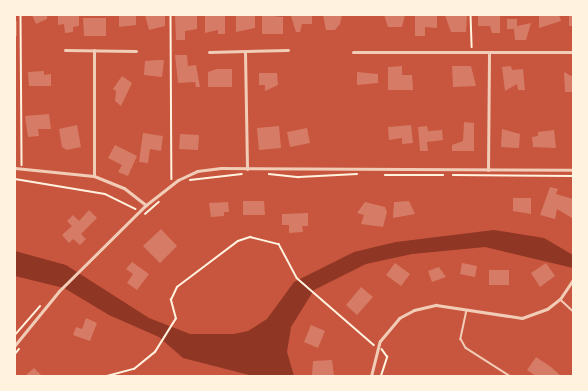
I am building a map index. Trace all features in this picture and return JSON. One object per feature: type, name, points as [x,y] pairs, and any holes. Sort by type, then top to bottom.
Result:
[{"type":"street","points":[[65,50],[136,51]]},
{"type":"street","points":[[94,50],[94,176]]},
{"type":"street","points":[[209,52],[288,50]]},
{"type":"street","points":[[245,52],[247,169]]},
{"type":"street","points":[[353,52],[489,54],[573,52]]},
{"type":"street","points":[[488,170],[489,54]]},
{"type":"street","points":[[15,168],[94,176],[124,188],[146,205]]},
{"type":"street","points":[[15,345],[59,291],[138,211],[172,184],[197,171],[247,169],[573,170]]},
{"type":"street","points":[[371,376],[378,348],[399,318],[414,310],[436,305],[522,318],[535,315],[560,300],[573,280]]},
{"type":"lane","points":[[560,300],[573,311]]},
{"type":"lane","points":[[467,309],[461,339],[466,348],[510,376]]},
{"type":"path","points":[[21,15],[22,168]]},
{"type":"path","points":[[171,15],[172,184]]},
{"type":"path","points":[[471,15],[472,53]]},
{"type":"path","points":[[188,181],[202,176],[251,174]]},
{"type":"path","points":[[266,174],[299,177],[366,174]]},
{"type":"path","points":[[380,174],[573,176]]},
{"type":"path","points":[[15,179],[105,194],[138,211],[143,216],[164,198]]},
{"type":"path","points":[[134,214],[138,211]]},
{"type":"path","points":[[107,376],[134,369],[162,342],[174,325],[176,319],[171,300],[177,287],[238,241],[261,237],[280,244],[297,278],[387,357],[382,376]]},
{"type":"shaded area","points":[[494,230],[544,238],[573,255],[573,268],[485,247],[412,254],[366,264],[314,290],[291,327],[287,352],[294,376],[253,376],[183,358],[159,337],[109,315],[64,288],[15,276],[15,251],[66,265],[149,318],[190,334],[234,334],[248,331],[267,319],[294,282],[354,252],[396,242]]},
{"type":"building","points":[[32,15],[47,15],[47,19],[36,24]]},
{"type":"building","points":[[58,15],[79,15],[79,26],[73,27],[73,32],[65,33],[64,24],[58,25]]},
{"type":"building","points":[[119,15],[136,15],[136,25],[119,27]]},
{"type":"building","points":[[145,15],[165,15],[165,26],[149,30]]},
{"type":"building","points":[[175,15],[197,15],[197,29],[185,31],[185,40],[176,40]]},
{"type":"building","points":[[205,15],[225,15],[225,34],[218,34],[218,30],[205,33]]},
{"type":"building","points":[[236,15],[255,15],[255,28],[236,32]]},
{"type":"building","points":[[262,15],[283,17],[283,34],[262,34]]},
{"type":"building","points":[[312,15],[312,24],[302,24],[300,32],[296,32],[291,16]]},
{"type":"building","points":[[323,15],[342,15],[340,24],[335,30],[326,30]]},
{"type":"building","points":[[384,15],[405,15],[402,27],[388,27]]},
{"type":"building","points":[[415,15],[437,15],[437,28],[425,27],[425,36],[415,36]]},
{"type":"building","points":[[445,15],[467,15],[466,32],[451,32]]},
{"type":"building","points":[[478,15],[500,15],[500,33],[492,33],[490,26],[478,26]]},
{"type":"building","points":[[539,15],[559,15],[561,21],[539,28]]},
{"type":"building","points":[[569,15],[573,15],[573,26],[569,26]]},
{"type":"building","points":[[83,18],[106,18],[106,36],[84,36]]},
{"type":"building","points":[[507,19],[517,19],[517,26],[531,23],[526,40],[515,40],[514,29],[507,29]]},
{"type":"building","points":[[15,21],[17,21],[17,36],[15,36]]},
{"type":"building","points":[[175,55],[187,55],[188,66],[196,65],[200,87],[196,87],[195,82],[178,83]]},
{"type":"building","points":[[164,60],[162,77],[144,75],[145,61]]},
{"type":"building","points":[[402,66],[402,75],[412,75],[413,90],[388,90],[388,67]]},
{"type":"building","points":[[452,66],[471,66],[476,86],[453,87]]},
{"type":"building","points":[[511,66],[512,70],[523,69],[525,90],[518,90],[517,84],[505,91],[502,67]]},
{"type":"building","points":[[217,69],[232,69],[232,87],[208,87],[208,72]]},
{"type":"building","points":[[44,71],[44,75],[51,74],[51,86],[29,86],[28,72]]},
{"type":"building","points":[[357,72],[378,74],[378,83],[357,85]]},
{"type":"building","points":[[564,72],[573,77],[573,92],[565,92]]},
{"type":"building","points":[[259,73],[277,73],[278,85],[265,91],[265,85],[259,85]]},
{"type":"building","points":[[122,76],[132,83],[121,106],[115,101],[116,91],[113,89]]},
{"type":"building","points":[[49,114],[51,129],[38,129],[39,136],[28,137],[25,116]]},
{"type":"building","points":[[464,122],[474,123],[474,151],[452,151],[452,145],[463,141]]},
{"type":"building","points":[[77,125],[81,147],[67,150],[62,147],[59,129]]},
{"type":"building","points":[[411,125],[413,143],[402,144],[402,138],[389,140],[388,127]]},
{"type":"building","points":[[279,126],[281,148],[259,150],[257,128]]},
{"type":"building","points":[[427,126],[428,131],[442,130],[443,140],[427,142],[428,151],[420,151],[418,127]]},
{"type":"building","points":[[307,128],[310,143],[290,147],[287,132]]},
{"type":"building","points":[[502,129],[520,134],[519,148],[501,147]]},
{"type":"building","points":[[554,130],[556,148],[533,147],[532,137],[538,136],[538,132]]},
{"type":"building","points":[[143,133],[163,136],[161,151],[150,149],[148,163],[139,162]]},
{"type":"building","points":[[180,134],[199,135],[198,150],[179,149]]},
{"type":"building","points":[[115,145],[137,156],[128,176],[118,172],[122,165],[108,158]]},
{"type":"building","points":[[550,187],[558,189],[556,194],[573,199],[572,218],[557,209],[555,219],[540,215]]},
{"type":"building","points":[[513,198],[531,198],[531,214],[513,211]]},
{"type":"building","points":[[243,201],[264,201],[265,215],[243,215]]},
{"type":"building","points":[[409,201],[415,214],[393,218],[394,202]]},
{"type":"building","points":[[228,202],[229,212],[224,212],[224,216],[211,217],[209,203]]},
{"type":"building","points":[[365,202],[385,207],[387,212],[383,227],[361,224],[364,215],[357,213]]},
{"type":"building","points":[[89,210],[97,218],[81,234],[86,239],[80,245],[73,239],[69,243],[62,235],[72,226],[67,221],[73,215],[79,221]]},
{"type":"building","points":[[308,213],[308,226],[302,226],[303,232],[289,233],[289,225],[282,225],[282,214]]},
{"type":"building","points":[[161,229],[177,246],[160,263],[143,246]]},
{"type":"building","points":[[132,262],[149,274],[137,290],[127,283],[133,274],[126,269]]},
{"type":"building","points":[[395,263],[410,274],[401,286],[386,275]]},
{"type":"building","points":[[462,263],[477,266],[475,277],[460,274]]},
{"type":"building","points":[[546,263],[555,276],[540,287],[531,273]]},
{"type":"building","points":[[439,267],[446,277],[432,282],[428,271]]},
{"type":"building","points":[[489,270],[509,270],[509,285],[489,285]]},
{"type":"building","points":[[361,287],[373,297],[357,315],[346,305]]},
{"type":"building","points":[[86,318],[97,323],[90,341],[73,335],[76,327],[82,329]]},
{"type":"building","points":[[311,325],[325,331],[318,348],[304,342]]},
{"type":"building","points":[[536,357],[561,376],[536,376],[527,370]]},
{"type":"building","points":[[332,360],[334,376],[312,376],[313,361]]},
{"type":"building","points":[[34,368],[42,376],[25,376]]}]
